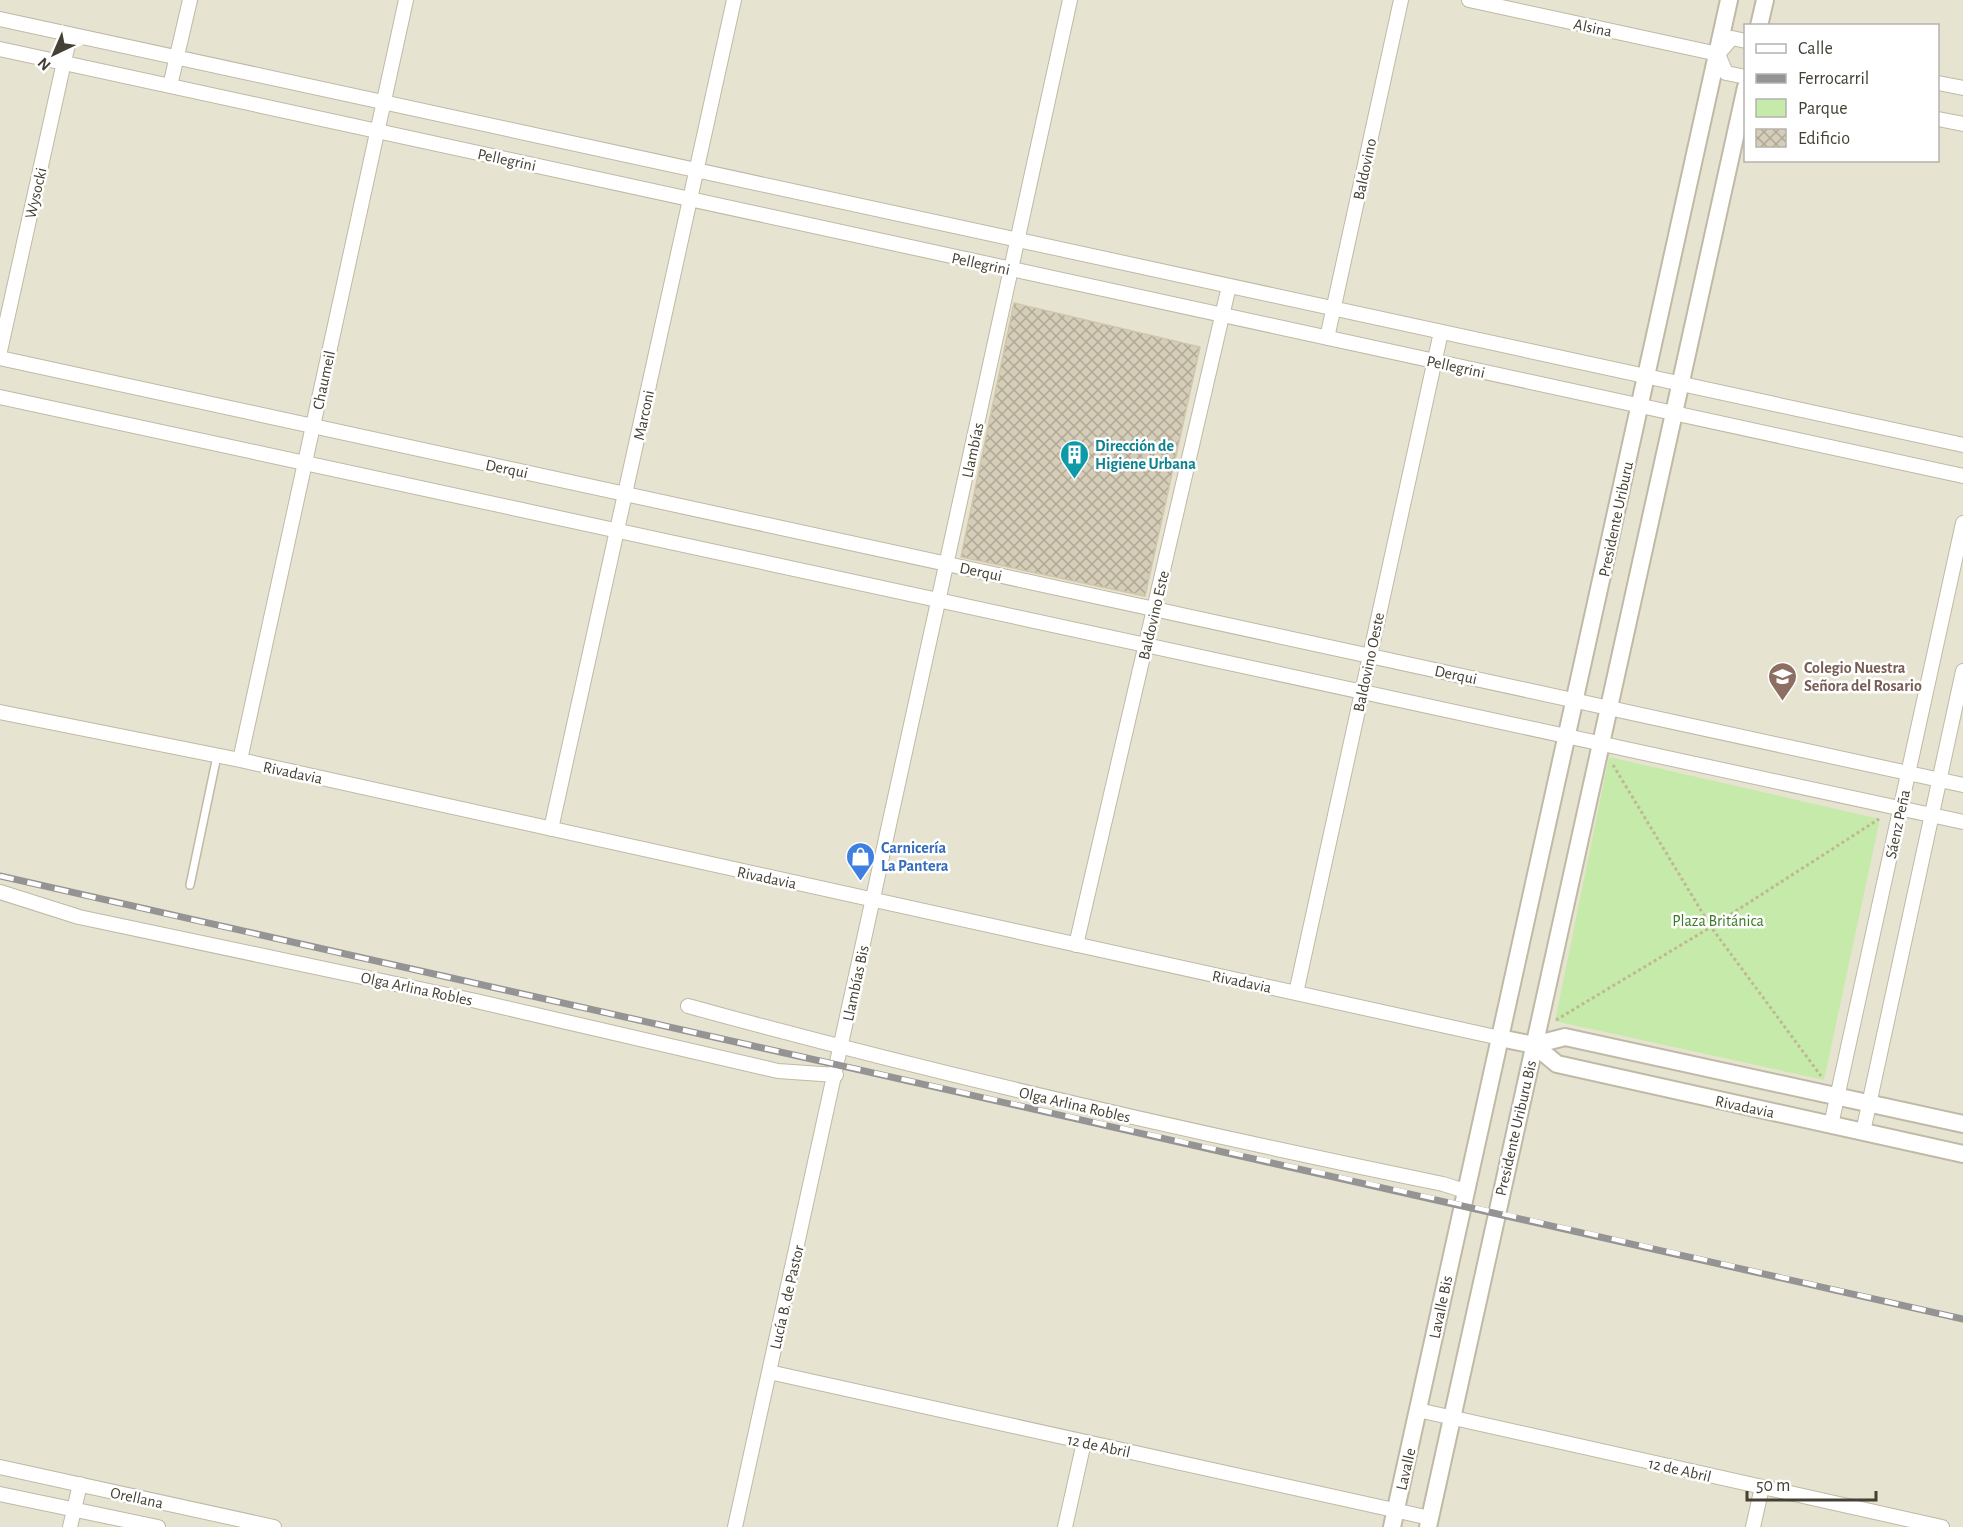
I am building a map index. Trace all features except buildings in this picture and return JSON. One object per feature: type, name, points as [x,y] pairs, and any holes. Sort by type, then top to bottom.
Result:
[{"type":"street","points":[[171,86],[190,0]]},
{"type":"street","name":"Chaumeil","points":[[240,760],[406,0]]},
{"type":"street","name":"Marconi","points":[[551,829],[734,0]]},
{"type":"street","name":"Llambías","points":[[873,900],[1070,0]]},
{"type":"street","name":"Baldovino","points":[[1327,338],[1401,0]]},
{"type":"street","name":"Alsina","points":[[1469,0],[1718,54]]},
{"type":"street","name":"Presidente Uriburu","points":[[1500,1038],[1729,0]]},
{"type":"street","points":[[1759,24],[1765,0]]},
{"type":"street","name":"Pellegrini","points":[[0,19],[1963,445]]},
{"type":"street","name":"Wysocki","points":[[0,351],[70,34]]},
{"type":"street","points":[[1744,41],[1732,38],[1718,54],[1726,73],[1744,77]]},
{"type":"street","name":"Pellegrini","points":[[0,49],[1963,476]]},
{"type":"street","points":[[1939,83],[1963,88]]},
{"type":"street","name":"Presidente Uriburu","points":[[1534,1045],[1605,751],[1608,708],[1744,96]]},
{"type":"street","points":[[1939,119],[1963,124]]},
{"type":"street","name":"Baldovino Este","points":[[1076,945],[1229,286]]},
{"type":"street","name":"Baldovino Oeste","points":[[1296,993],[1441,332]]},
{"type":"street","name":"Derqui","points":[[0,358],[1963,785]]},
{"type":"street","points":[[0,397],[1566,736],[1605,751],[1963,822]]},
{"type":"street","name":"Sáenz Peña","points":[[1832,1125],[1963,523]]},
{"type":"street","name":"Sáenz Peña","points":[[1863,1132],[1963,671]]},
{"type":"street","name":"Rivadavia","points":[[0,712],[240,760],[1500,1038],[1534,1045],[1565,1037],[1963,1124]]},
{"type":"street","name":"Olga Arlina Robles","points":[[0,892],[79,916],[476,1001],[778,1071],[837,1071]]},
{"type":"street","name":"Llambías Bis","points":[[837,1071],[840,1048],[873,900]]},
{"type":"street","name":"Olga Arlina Robles","points":[[688,1006],[840,1048],[1229,1140],[1443,1184],[1464,1197]]},
{"type":"street","points":[[1464,1197],[1500,1038]]},
{"type":"street","name":"Rivadavia","points":[[1534,1045],[1557,1064],[1963,1154]]},
{"type":"street","name":"Presidente Uriburu Bis","points":[[1452,1418],[1534,1045]]},
{"type":"street","name":"Lucía B. de Pastor","points":[[735,1527],[837,1071]]},
{"type":"street","name":"Lavalle Bis","points":[[1418,1410],[1464,1197]]},
{"type":"street","name":"12 de Abril","points":[[769,1372],[1084,1442],[1394,1519],[1429,1522]]},
{"type":"street","name":"12 de Abril","points":[[1418,1410],[1942,1527]]},
{"type":"street","name":"Lavalle","points":[[1394,1519],[1418,1410]]},
{"type":"street","points":[[1429,1522],[1452,1418]]},
{"type":"street","points":[[1065,1527],[1084,1442]]},
{"type":"street","name":"Orellana","points":[[0,1467],[274,1527]]},
{"type":"street","points":[[70,1527],[80,1484]]},
{"type":"street","points":[[1753,1527],[1762,1487]]},
{"type":"street","name":"Orellana","points":[[0,1494],[158,1527]]},
{"type":"lane","points":[[190,885],[217,756]]},
{"type":"path","points":[[1605,751],[1711,927],[1824,1080]]},
{"type":"path","points":[[1555,1021],[1711,927],[1880,819]]},
{"type":"shaded area","points":[[0,0],[1963,0],[1963,1527],[0,1527]]},
{"type":"green space","name":"Plaza Británica","points":[[1609,757],[1880,819],[1824,1080],[1555,1021]]},
{"type":"railway","points":[[0,876],[1963,1319]]},
{"type":"place","name":"Dirección de Higiene Urbana","points":[[1074,480]]},
{"type":"place","name":"Colegio Nuestra Señora del Rosario","points":[[1783,702]]},
{"type":"place","name":"Carnicería La Pantera","points":[[860,882]]}]
